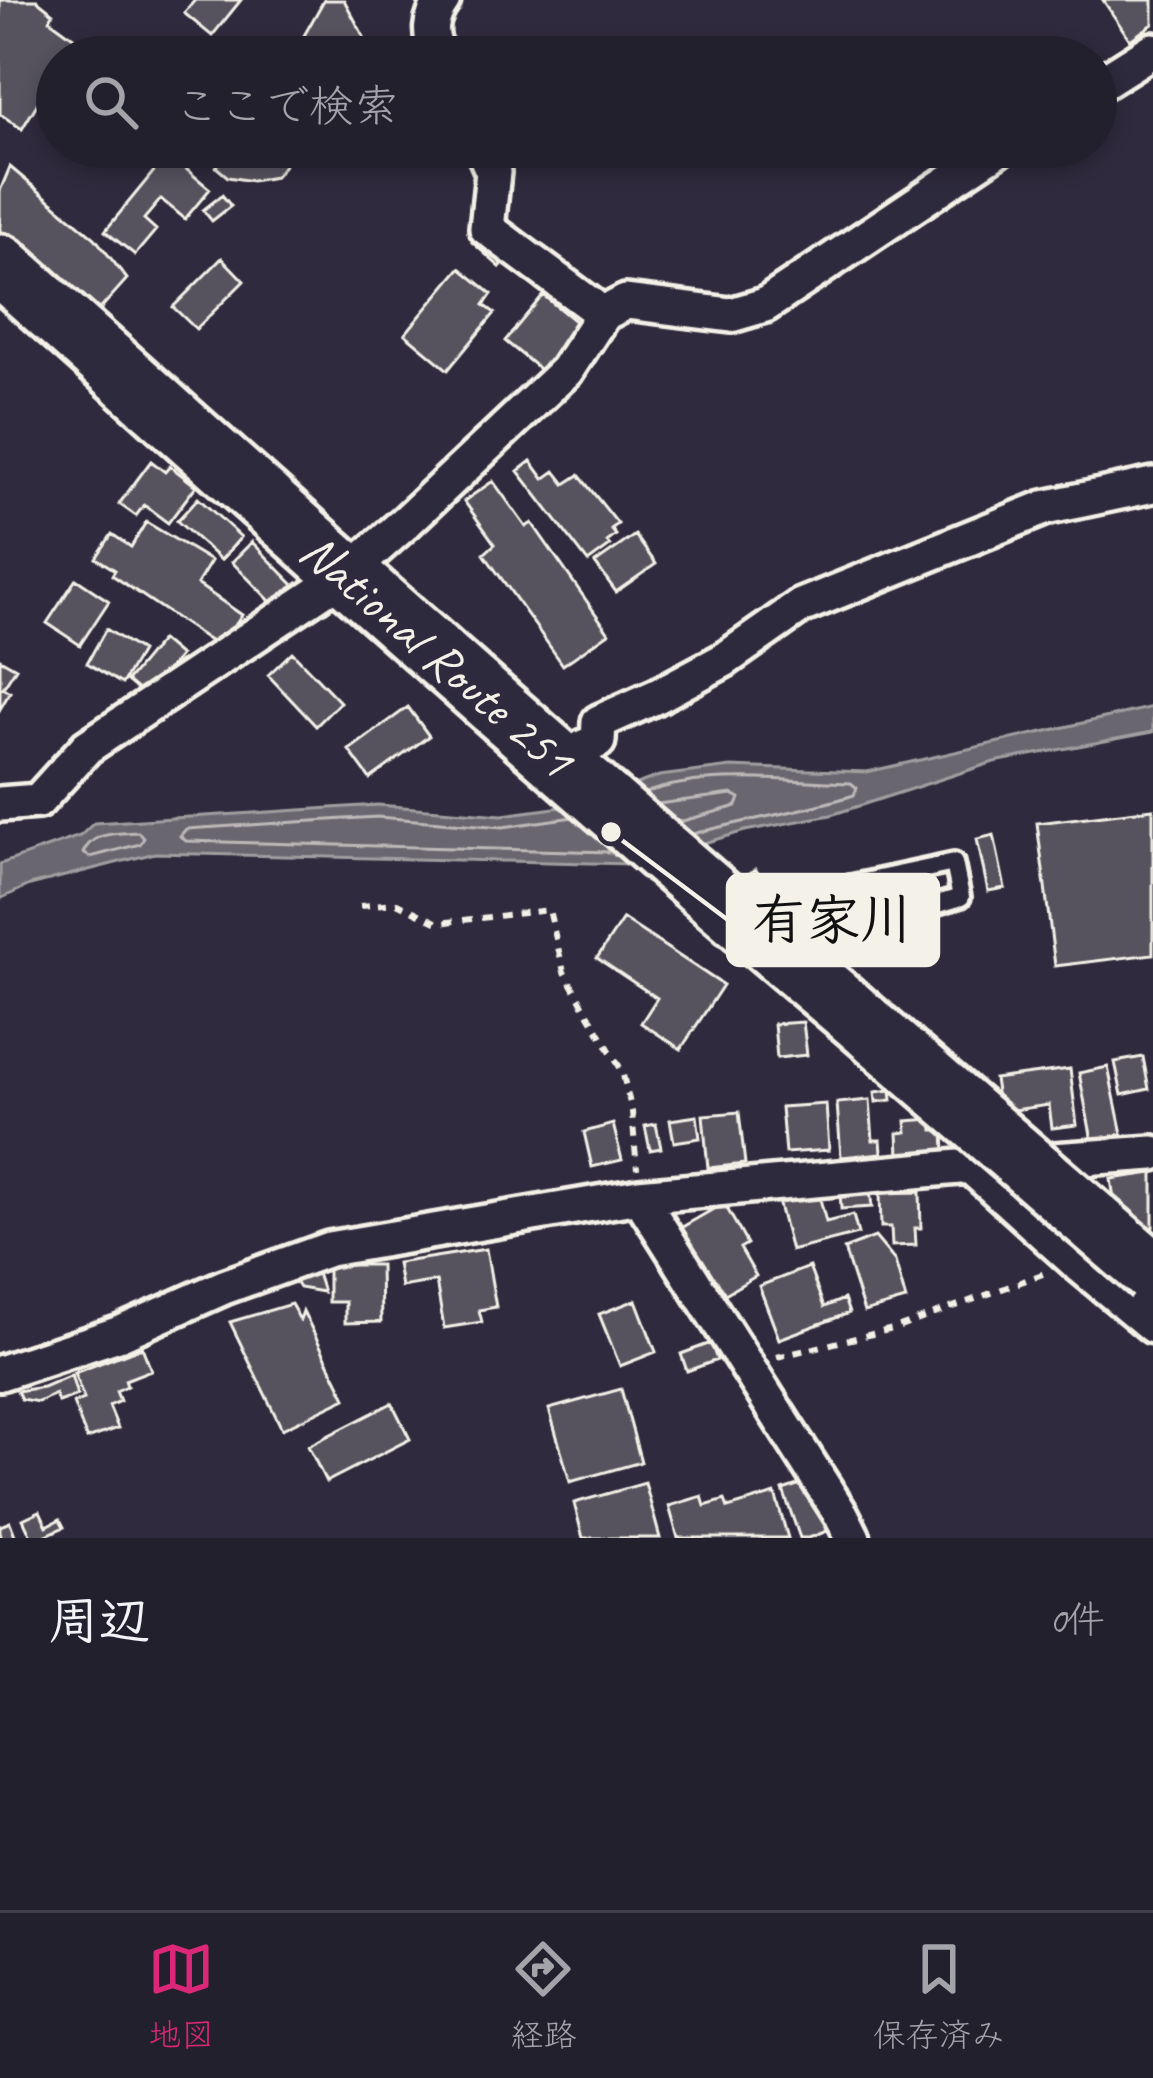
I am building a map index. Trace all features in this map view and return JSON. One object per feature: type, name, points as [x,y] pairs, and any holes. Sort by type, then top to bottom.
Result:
[{"type":"highway","name":"National Route 251","points":[[0,265],[347,574],[569,751],[703,887],[1153,1273]]},
{"type":"street","points":[[431,36],[430,19],[443,0]]},
{"type":"street","points":[[1117,73],[1153,50]]},
{"type":"street","points":[[491,168],[487,228],[603,314]]},
{"type":"street","points":[[0,804],[38,801],[87,747],[347,574],[566,371],[603,314],[626,302],[731,315],[765,305],[970,168]]},
{"type":"street","points":[[569,751],[598,741],[599,722],[724,660],[801,606],[1043,508],[1153,485]]},
{"type":"street","points":[[0,1373],[121,1334],[224,1287],[329,1250],[639,1196],[1153,1154]]},
{"type":"street","points":[[970,1166],[1153,1326]]},
{"type":"street","points":[[639,1196],[853,1538]]},
{"type":"lane","points":[[760,936],[799,896],[954,863],[961,897],[886,920]]},
{"type":"path","points":[[360,906],[397,903],[438,923],[549,910],[564,972],[622,1071],[632,1112],[639,1196]]},
{"type":"path","points":[[745,1365],[897,1328],[1076,1262]]},
{"type":"water","points":[[1153,707],[1153,732],[994,762],[831,815],[745,831],[632,864],[155,853],[30,885],[0,899],[0,864],[80,836],[94,823],[378,805],[502,815],[577,805],[659,776],[731,767],[867,772]]},
{"type":"building","points":[[0,0],[37,0],[53,13],[50,20],[72,36],[36,36],[36,106],[22,129],[0,114]]},
{"type":"building","points":[[195,0],[241,0],[212,36],[184,13]]},
{"type":"building","points":[[324,0],[344,0],[363,36],[304,36]]},
{"type":"building","points":[[1103,0],[1153,0],[1153,24],[1130,40]]},
{"type":"building","points":[[10,167],[95,238],[127,279],[94,316],[0,232],[0,191]]},
{"type":"building","points":[[157,168],[185,168],[210,189],[185,219],[161,199],[144,219],[156,230],[135,255],[105,231]]},
{"type":"building","points":[[217,168],[282,168],[275,177],[252,181],[228,177]]},
{"type":"building","points":[[222,195],[231,206],[212,221],[203,210]]},
{"type":"building","points":[[476,237],[505,261],[500,267],[472,242]]},
{"type":"building","points":[[222,258],[244,281],[196,329],[173,307]]},
{"type":"building","points":[[460,268],[492,294],[484,305],[495,313],[448,370],[405,334]]},
{"type":"building","points":[[543,295],[582,327],[544,373],[505,341]]},
{"type":"building","points":[[151,461],[165,472],[170,466],[196,486],[168,523],[144,505],[136,516],[119,504]]},
{"type":"building","points":[[531,461],[544,479],[555,471],[565,484],[579,475],[618,524],[611,529],[616,535],[607,542],[610,546],[588,562],[518,471]]},
{"type":"building","points":[[493,481],[526,527],[532,523],[609,633],[563,665],[484,554],[495,544],[464,501]]},
{"type":"building","points":[[198,498],[241,537],[221,560],[177,521]]},
{"type":"building","points":[[146,522],[211,561],[197,584],[242,615],[220,648],[112,575],[115,570],[96,558],[112,534],[131,547]]},
{"type":"building","points":[[635,535],[656,564],[616,592],[595,563]]},
{"type":"building","points":[[252,542],[295,586],[275,606],[232,562]]},
{"type":"building","points":[[76,579],[109,601],[80,645],[47,623]]},
{"type":"building","points":[[106,629],[141,651],[122,684],[87,663]]},
{"type":"building","points":[[161,640],[180,656],[146,697],[127,681]]},
{"type":"building","points":[[292,652],[340,702],[316,726],[268,675]]},
{"type":"building","points":[[0,659],[16,668],[3,688],[10,692],[0,709]]},
{"type":"building","points":[[408,707],[429,736],[370,779],[349,750]]},
{"type":"building","points":[[1153,809],[1153,954],[1055,966],[1037,823]]},
{"type":"building","points":[[994,835],[1005,888],[988,891],[977,839]]},
{"type":"building","points":[[755,869],[766,883],[756,891],[745,876]]},
{"type":"building","points":[[623,919],[723,985],[681,1049],[641,1023],[657,998],[597,958]]},
{"type":"building","points":[[803,1022],[807,1055],[777,1058],[774,1024]]},
{"type":"building","points":[[1143,1057],[1149,1089],[1122,1095],[1115,1062]]},
{"type":"building","points":[[1108,1067],[1122,1134],[1092,1140],[1079,1073]]},
{"type":"building","points":[[1070,1069],[1077,1125],[1052,1128],[1049,1105],[999,1112],[994,1079]]},
{"type":"building","points":[[891,1090],[892,1100],[876,1102],[875,1092]]},
{"type":"building","points":[[870,1100],[873,1140],[881,1140],[882,1153],[841,1157],[837,1103]]},
{"type":"building","points":[[826,1104],[829,1150],[785,1153],[781,1107]]},
{"type":"building","points":[[739,1112],[745,1164],[708,1168],[703,1115]]},
{"type":"building","points":[[697,1116],[700,1138],[674,1142],[670,1120]]},
{"type":"building","points":[[932,1119],[933,1130],[944,1130],[945,1153],[899,1156],[898,1133],[907,1132],[906,1121]]},
{"type":"building","points":[[613,1124],[622,1160],[592,1167],[584,1132]]},
{"type":"building","points":[[656,1124],[661,1148],[650,1150],[645,1126]]},
{"type":"building","points":[[1153,1173],[1153,1227],[1144,1231],[1115,1206],[1111,1179]]},
{"type":"building","points":[[870,1190],[872,1207],[841,1209],[840,1192]]},
{"type":"building","points":[[818,1191],[826,1222],[853,1215],[858,1234],[791,1251],[778,1201]]},
{"type":"building","points":[[920,1192],[921,1228],[915,1228],[916,1245],[892,1246],[891,1227],[881,1227],[880,1193]]},
{"type":"building","points":[[724,1203],[747,1244],[740,1248],[756,1276],[725,1294],[718,1282],[710,1287],[677,1230]]},
{"type":"building","points":[[875,1237],[895,1261],[906,1300],[864,1312],[844,1249]]},
{"type":"building","points":[[486,1249],[496,1307],[479,1310],[482,1322],[444,1328],[436,1281],[401,1287],[397,1263]]},
{"type":"building","points":[[328,1265],[380,1265],[381,1322],[345,1323],[345,1302],[328,1302]]},
{"type":"building","points":[[809,1267],[824,1307],[844,1299],[849,1313],[779,1339],[759,1286]]},
{"type":"building","points":[[316,1270],[323,1292],[299,1288],[292,1277]]},
{"type":"building","points":[[636,1300],[656,1352],[620,1366],[599,1314]]},
{"type":"building","points":[[291,1304],[300,1320],[303,1311],[346,1398],[282,1429],[230,1322]]},
{"type":"building","points":[[711,1343],[717,1360],[687,1371],[681,1354]]},
{"type":"building","points":[[142,1347],[151,1370],[125,1380],[127,1386],[116,1391],[120,1401],[109,1406],[118,1428],[87,1439],[73,1403],[84,1399],[74,1373]]},
{"type":"building","points":[[71,1375],[77,1395],[58,1402],[55,1394],[38,1402],[21,1399],[17,1391],[43,1387]]},
{"type":"building","points":[[621,1389],[641,1462],[570,1482],[549,1409]]},
{"type":"building","points":[[392,1403],[410,1439],[326,1482],[308,1446]]},
{"type":"building","points":[[812,1480],[830,1530],[800,1538],[783,1490]]},
{"type":"building","points":[[645,1483],[660,1538],[583,1538],[574,1503]]},
{"type":"building","points":[[775,1494],[788,1538],[678,1538],[669,1506],[702,1496],[705,1506],[725,1500],[728,1508]]},
{"type":"building","points":[[40,1511],[47,1526],[60,1519],[64,1527],[32,1538],[23,1519]]},
{"type":"building","points":[[10,1522],[16,1538],[0,1538],[0,1526]]},
{"type":"place","name":"有家川","points":[[611,832]]}]
